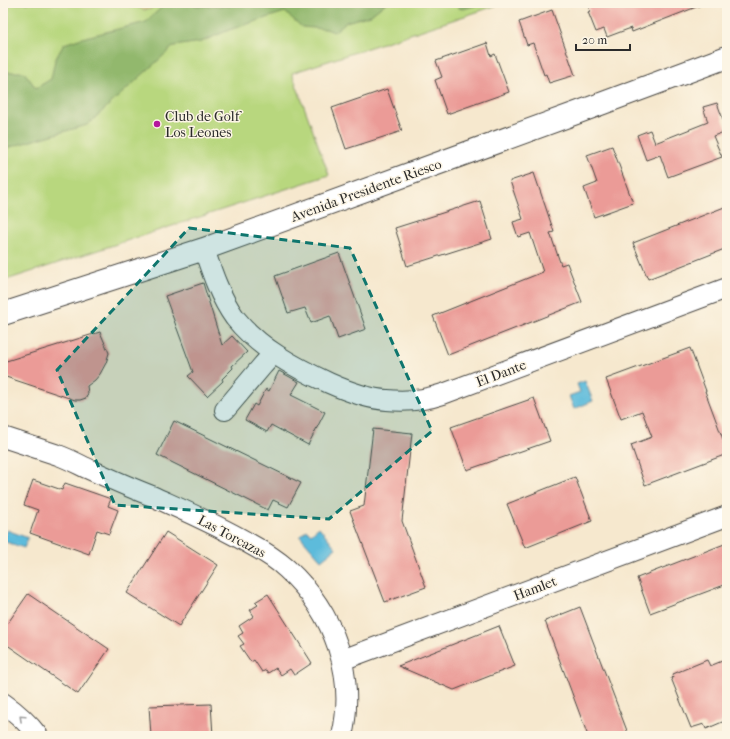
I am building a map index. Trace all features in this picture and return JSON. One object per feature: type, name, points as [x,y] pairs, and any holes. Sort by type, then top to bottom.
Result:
[{"type":"main road","name":"Avenida Presidente Riesco","points":[[3,314],[204,249],[727,58]]},
{"type":"street","name":"El Dante","points":[[204,249],[219,291],[225,302],[235,317],[260,343],[295,366],[317,377],[355,393],[385,400],[401,401],[430,398],[444,394],[727,288]]},
{"type":"street","points":[[225,410],[274,353]]},
{"type":"street","name":"Las Torcazas","points":[[3,437],[59,455],[214,524],[272,557],[286,568],[312,596],[334,636],[342,660],[345,678],[345,717],[342,736]]},
{"type":"street","name":"Hamlet","points":[[342,660],[727,516]]},
{"type":"street","points":[[3,703],[10,707],[38,736]]},
{"type":"highlighted area","points":[[189,228],[350,248],[432,431],[329,519],[115,505],[57,370]]},
{"type":"green space","name":"Club de Golf Los Leones","points":[[3,3],[504,3],[292,73],[329,175],[3,281]]},
{"type":"green space","name":"Club de Golf Los Leones","points":[[170,3],[187,3],[199,6],[229,6],[236,3],[386,3],[371,15],[346,22],[334,32],[326,29],[302,27],[285,12],[229,30],[201,42],[174,46],[87,125],[3,149],[4,72],[24,72],[36,88],[51,79],[55,60],[64,44],[146,22],[163,6]]},
{"type":"green space","points":[[457,3],[484,3],[463,9],[459,8]]},
{"type":"sand","points":[[136,3],[155,3],[151,9],[143,10],[137,6]]},
{"type":"water","points":[[585,381],[593,401],[574,409],[569,396],[580,392],[577,384]]},
{"type":"water","points":[[319,527],[336,548],[321,560],[300,536],[307,530],[311,534]]},
{"type":"water","points":[[7,530],[28,538],[24,548],[3,541]]},
{"type":"building","points":[[587,3],[704,4],[632,32],[631,28],[607,37],[604,29],[596,32],[588,12],[590,11]]},
{"type":"building","points":[[552,10],[575,75],[549,83],[546,74],[544,75],[533,43],[527,45],[519,22]]},
{"type":"building","points":[[487,43],[491,56],[495,54],[509,92],[447,114],[435,80],[442,77],[436,61]]},
{"type":"building","points":[[387,89],[402,131],[346,149],[332,108]]},
{"type":"building","points":[[717,103],[727,130],[713,136],[722,157],[668,177],[660,155],[646,160],[637,135],[650,130],[655,143],[708,122],[703,107]]},
{"type":"building","points":[[612,146],[633,203],[594,217],[584,188],[597,183],[587,155]]},
{"type":"building","points":[[534,173],[554,232],[550,233],[561,265],[567,263],[582,302],[448,355],[433,316],[543,272],[530,233],[518,237],[513,222],[523,219],[510,181]]},
{"type":"building","points":[[480,201],[492,239],[407,266],[395,228]]},
{"type":"building","points":[[727,206],[727,248],[648,279],[633,243]]},
{"type":"building","points":[[339,253],[366,329],[338,339],[330,316],[311,323],[305,308],[288,313],[275,276]]},
{"type":"building","points":[[203,283],[222,345],[232,336],[247,352],[232,366],[233,368],[222,379],[223,381],[207,396],[188,376],[193,372],[165,296]]},
{"type":"building","points":[[100,332],[109,353],[100,374],[87,386],[88,393],[86,398],[75,400],[3,376],[3,362]]},
{"type":"building","points":[[690,348],[727,450],[727,454],[645,485],[631,445],[652,437],[642,411],[621,419],[606,379]]},
{"type":"building","points":[[279,371],[299,382],[291,395],[325,412],[308,445],[271,425],[267,432],[245,420],[254,404],[257,406],[266,389],[269,391]]},
{"type":"building","points":[[534,398],[550,441],[467,470],[451,427]]},
{"type":"building","points":[[174,421],[301,483],[288,507],[273,500],[268,510],[157,455]]},
{"type":"building","points":[[373,429],[412,433],[402,521],[426,587],[385,602],[350,511],[364,506]]},
{"type":"building","points":[[575,477],[592,521],[525,548],[507,504]]},
{"type":"building","points":[[33,480],[62,490],[65,483],[111,499],[108,506],[118,510],[109,534],[97,530],[89,554],[30,533],[38,510],[24,505]]},
{"type":"building","points":[[166,532],[218,565],[179,626],[127,593]]},
{"type":"building","points":[[727,543],[727,584],[650,613],[637,578]]},
{"type":"building","points":[[28,594],[109,649],[78,694],[3,642],[3,630]]},
{"type":"building","points":[[268,594],[312,663],[294,675],[290,669],[281,675],[276,668],[268,673],[266,670],[262,672],[254,660],[251,662],[240,646],[244,644],[238,636],[243,633],[239,626],[254,616],[250,610],[258,605],[255,602]]},
{"type":"building","points":[[580,607],[629,736],[588,736],[545,621]]},
{"type":"building","points":[[499,626],[515,666],[454,690],[398,666]]},
{"type":"building","points":[[727,659],[727,720],[706,729],[704,724],[691,728],[671,678],[674,677],[673,674],[707,660],[710,666]]},
{"type":"building","points":[[211,704],[213,736],[151,736],[149,706]]},
{"type":"place","name":"Club de Golf Los Leones","points":[[157,124]]}]
